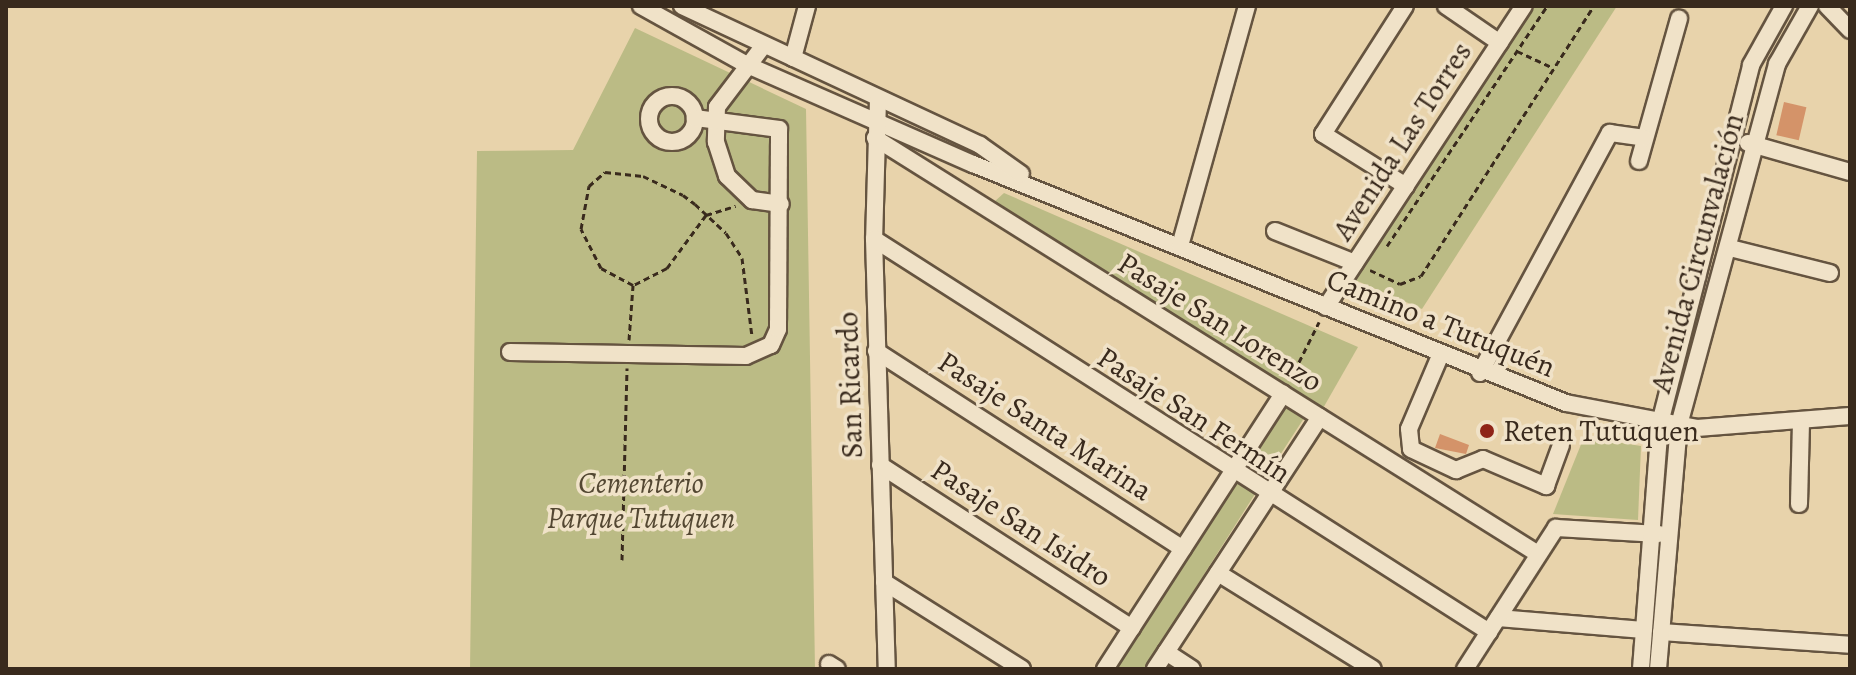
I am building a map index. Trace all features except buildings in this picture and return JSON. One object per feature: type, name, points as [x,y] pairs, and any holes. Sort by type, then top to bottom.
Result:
[{"type":"street","name":"Camino a Tutuquén","points":[[641,6],[699,41],[875,130],[1032,183],[1480,373],[1566,403],[1679,425],[1801,422],[1850,416]]},
{"type":"street","points":[[793,58],[807,6]]},
{"type":"street","points":[[1180,246],[1247,6]]},
{"type":"street","points":[[1405,6],[1323,134],[1406,186]]},
{"type":"street","points":[[1446,6],[1500,43]]},
{"type":"street","name":"Avenida Las Torres","points":[[1326,307],[1524,6]]},
{"type":"street","name":"Avenida Circunvalación","points":[[1658,669],[1652,631],[1651,533],[1660,423],[1757,48],[1784,6]]},
{"type":"street","name":"Avenida Circunvalación","points":[[1641,669],[1652,631],[1670,534],[1679,425],[1730,248],[1781,52],[1810,6]]},
{"type":"street","points":[[1827,6],[1850,30]]},
{"type":"street","name":"Camino a Tutuquén","points":[[691,8],[980,145],[1032,183]]},
{"type":"street","points":[[691,8],[699,41]]},
{"type":"street","points":[[1639,161],[1679,19]]},
{"type":"street","points":[[764,45],[745,64],[716,120],[727,176],[752,200],[781,204]]},
{"type":"street","name":"San Ricardo","points":[[878,99],[874,239],[887,669]]},
{"type":"street","points":[[510,352],[628,359],[753,356],[771,345],[778,329],[779,129],[695,118]]},
{"type":"street","name":"Pasaje San Lorenzo","points":[[875,130],[1283,394],[1535,552]]},
{"type":"street","points":[[1480,373],[1610,133],[1644,138]]},
{"type":"street","points":[[1732,138],[1850,172]]},
{"type":"street","points":[[1275,231],[1355,263]]},
{"type":"street","name":"Pasaje San Fermín","points":[[874,239],[1232,474],[1493,625]]},
{"type":"street","points":[[1730,248],[1830,273]]},
{"type":"street","name":"Pasaje Santa Marina","points":[[876,351],[1183,549]]},
{"type":"street","points":[[1440,356],[1409,429],[1411,449],[1456,470],[1483,459],[1546,486],[1561,445]]},
{"type":"street","points":[[1105,669],[1283,394]]},
{"type":"street","points":[[1155,669],[1320,417]]},
{"type":"street","points":[[1799,504],[1801,422]]},
{"type":"street","name":"Pasaje San Isidro","points":[[880,465],[1132,628]]},
{"type":"street","points":[[1465,669],[1535,552],[1556,528],[1670,534]]},
{"type":"street","points":[[1218,573],[1373,669]]},
{"type":"street","points":[[884,582],[1022,669]]},
{"type":"street","points":[[1493,625],[1652,631],[1850,645]]},
{"type":"street","points":[[1166,652],[1192,669]]},
{"type":"path","points":[[1355,263],[1385,248],[1405,225],[1547,6]]},
{"type":"path","points":[[1355,263],[1400,284],[1421,276],[1594,6]]},
{"type":"path","points":[[1500,43],[1553,68]]},
{"type":"path","points":[[752,200],[706,215],[667,268],[633,285],[609,275],[588,252],[581,217],[589,186],[605,172],[643,176],[706,215],[748,273],[753,356]]},
{"type":"path","points":[[622,560],[633,285]]},
{"type":"path","points":[[1283,394],[1326,307]]},
{"type":"green space","points":[[1535,6],[1617,6],[1422,309],[1355,280]]},
{"type":"green space","name":"Cementerio Parque Tutuquen","points":[[635,28],[806,109],[815,669],[470,669],[477,151],[573,150]]},
{"type":"green space","points":[[1004,193],[1358,347],[1322,410],[994,202]]},
{"type":"green space","points":[[1281,404],[1304,419],[1262,483],[1239,469]]},
{"type":"green space","points":[[1584,437],[1641,446],[1638,520],[1553,514]]},
{"type":"green space","points":[[1236,482],[1255,494],[1144,669],[1112,669]]},
{"type":"place","name":"Reten Tutuquen","points":[[1487,431]]}]
